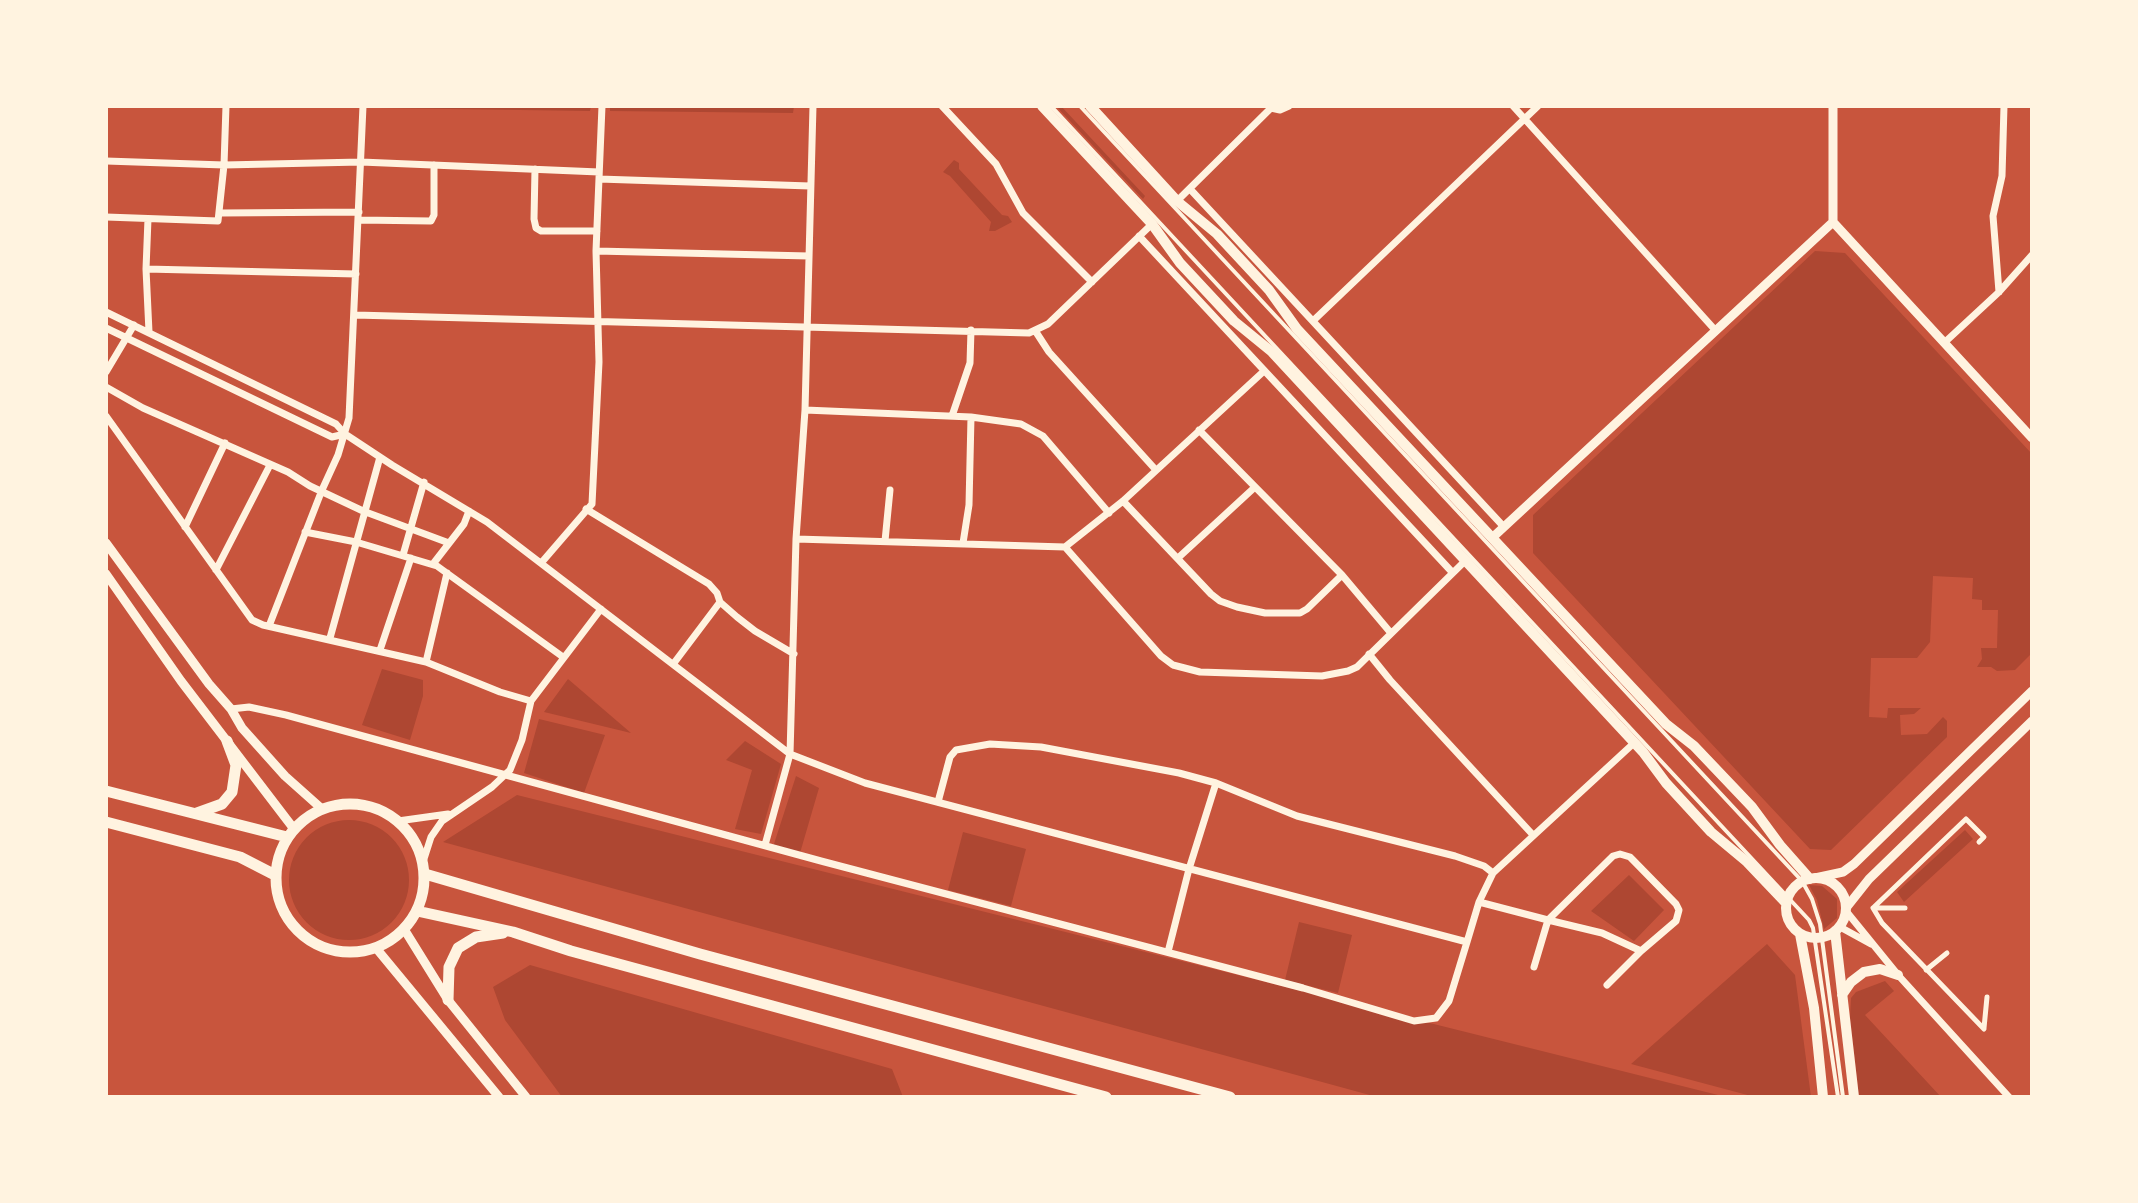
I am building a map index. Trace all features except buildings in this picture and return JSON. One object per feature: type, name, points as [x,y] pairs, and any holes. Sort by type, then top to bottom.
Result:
[{"type":"main road","points":[[1042,106],[1152,224],[1180,263],[1241,329],[1272,352],[1634,743],[1711,832],[1787,899],[1787,919],[1800,934],[1814,1008],[1823,1097]]},
{"type":"main road","points":[[1090,106],[1177,201],[1217,234],[1269,290],[1297,329],[1666,724],[1694,746],[1752,807],[1809,879],[1830,882],[1842,893],[1846,910],[1837,929],[1841,997],[1854,1097]]},
{"type":"main road","points":[[192,814],[216,807],[232,792],[236,765],[227,741]]},
{"type":"main road","points":[[106,791],[192,814],[290,833]]},
{"type":"main road","points":[[356,803],[379,809],[398,821],[414,840],[424,868],[424,887],[417,911],[404,929],[376,948],[335,951],[311,941],[291,924],[279,901],[275,875],[277,861],[290,833],[311,814],[322,809],[356,803]]},
{"type":"main road","points":[[106,822],[240,857],[275,875]]},
{"type":"main road","points":[[424,868],[700,954],[1230,1097]]},
{"type":"main road","points":[[1787,899],[1809,879]]},
{"type":"main road","points":[[417,911],[513,932],[571,951],[1106,1097]]},
{"type":"main road","points":[[1800,934],[1818,938],[1837,929]]},
{"type":"main road","points":[[448,1000],[449,967],[458,948],[476,937],[513,932]]},
{"type":"main road","points":[[1841,997],[1851,982],[1864,972],[1880,969],[1898,975]]},
{"type":"street","points":[[106,217],[216,222],[221,213],[226,106]]},
{"type":"street","points":[[269,626],[349,418],[363,106]]},
{"type":"street","points":[[542,562],[592,504],[598,373],[596,251],[602,106]]},
{"type":"street","points":[[765,845],[790,754],[796,539],[805,410],[813,106]]},
{"type":"street","points":[[942,106],[996,164],[1023,213],[1092,282]]},
{"type":"street","points":[[1177,201],[1270,107],[1280,110],[1289,106]]},
{"type":"street","points":[[1513,106],[1716,331]]},
{"type":"street","points":[[1314,320],[1538,106]]},
{"type":"street","points":[[1833,106],[1833,222],[2032,438]]},
{"type":"street","points":[[1999,292],[1993,216],[1995,196],[2002,176],[2004,106]]},
{"type":"street","points":[[106,161],[224,165],[361,162],[810,186]]},
{"type":"street","points":[[221,213],[431,221],[434,215],[434,165]]},
{"type":"street","points":[[535,169],[534,219],[538,230],[597,231]]},
{"type":"street","points":[[1190,189],[1504,527]]},
{"type":"street","points":[[148,219],[146,269],[149,332]]},
{"type":"street","points":[[1492,538],[1833,222]]},
{"type":"street","points":[[355,315],[971,330],[1021,334],[1036,332],[1048,324],[1152,224]]},
{"type":"street","points":[[1139,236],[1452,572]]},
{"type":"street","points":[[596,251],[809,256]]},
{"type":"street","points":[[1944,343],[1999,292],[2032,255]]},
{"type":"street","points":[[146,269],[356,274]]},
{"type":"street","points":[[106,312],[336,424],[345,434],[469,511],[542,562],[790,754],[865,783],[1467,942]]},
{"type":"street","points":[[106,372],[134,325]]},
{"type":"street","points":[[106,328],[332,437],[345,434]]},
{"type":"street","points":[[952,416],[970,363],[971,330]]},
{"type":"street","points":[[1036,332],[1049,352],[1155,469]]},
{"type":"street","points":[[796,539],[1065,547],[1123,501],[1264,371]]},
{"type":"street","points":[[106,387],[143,408],[225,443],[363,511],[449,543]]},
{"type":"street","points":[[805,410],[971,417],[1021,424],[1043,436],[1109,513]]},
{"type":"street","points":[[106,416],[252,620],[426,662],[531,701]]},
{"type":"street","points":[[963,543],[969,505],[971,417]]},
{"type":"street","points":[[1199,430],[1342,575],[1390,632]]},
{"type":"street","points":[[185,527],[225,443]]},
{"type":"street","points":[[330,638],[380,457]]},
{"type":"street","points":[[216,570],[270,465]]},
{"type":"street","points":[[380,650],[424,482]]},
{"type":"street","points":[[1178,558],[1255,487]]},
{"type":"street","points":[[885,541],[890,490]]},
{"type":"street","points":[[1123,501],[1220,601],[1265,613],[1291,614],[1307,609],[1342,575]]},
{"type":"street","points":[[586,509],[709,584],[720,602],[755,631],[794,654]]},
{"type":"street","points":[[433,564],[464,524],[469,511]]},
{"type":"street","points":[[305,532],[356,542],[433,564],[563,657]]},
{"type":"street","points":[[106,543],[242,728],[269,759],[322,809]]},
{"type":"street","points":[[1065,547],[1161,656],[1173,665],[1200,672],[1322,676],[1357,667],[1465,561]]},
{"type":"street","points":[[426,662],[447,573]]},
{"type":"street","points":[[106,574],[290,833]]},
{"type":"street","points":[[674,663],[720,602]]},
{"type":"street","points":[[424,868],[431,837],[450,813],[492,787],[510,770],[531,701],[601,609]]},
{"type":"street","points":[[1369,654],[1533,835]]},
{"type":"street","points":[[1809,879],[1833,875],[1850,867],[2032,691]]},
{"type":"street","points":[[231,709],[249,707],[286,715],[1414,1021],[1436,1018],[1449,1001],[1479,902],[1493,873],[1634,743]]},
{"type":"street","points":[[2009,1097],[1898,975],[1846,910],[1869,879],[2032,721]]},
{"type":"street","points":[[938,802],[952,752],[990,744],[1041,747],[1216,783],[1297,816],[1463,858],[1493,873]]},
{"type":"street","points":[[1168,952],[1189,869],[1216,783]]},
{"type":"street","points":[[398,821],[450,813]]},
{"type":"street","points":[[1873,908],[1966,819],[1984,837],[1979,842]]},
{"type":"street","points":[[1534,967],[1548,920],[1609,859],[1625,855],[1656,883],[1679,910],[1676,921],[1607,985]]},
{"type":"street","points":[[1479,902],[1614,937],[1641,951]]},
{"type":"street","points":[[1873,908],[1905,908]]},
{"type":"street","points":[[1873,908],[1882,923],[1926,971],[1984,1029],[1987,997]]},
{"type":"street","points":[[404,929],[448,1000],[526,1097]]},
{"type":"street","points":[[1837,929],[1873,945]]},
{"type":"street","points":[[376,948],[499,1097]]},
{"type":"street","points":[[1926,971],[1947,953]]},
{"type":"lane","points":[[1051,106],[1809,920],[1818,938]]},
{"type":"lane","points":[[1080,106],[1809,879],[1818,913],[1818,938],[1840,1097]]},
{"type":"shaded area","points":[[379,106],[591,106],[590,111]]},
{"type":"shaded area","points":[[610,106],[794,106],[793,113],[610,111]]},
{"type":"shaded area","points":[[1056,106],[1061,106],[1145,196],[1143,199]]},
{"type":"shaded area","points":[[954,160],[1002,215],[1008,216],[1012,222],[989,231],[991,222],[943,172]]},
{"type":"shaded area","points":[[1815,251],[1845,253],[2032,454],[2032,653],[2015,670],[1997,671],[1991,667],[1977,667],[1982,659],[1981,648],[1997,648],[1998,610],[1982,610],[1982,600],[1972,599],[1973,578],[1933,576],[1930,642],[1917,658],[1871,658],[1869,717],[1887,718],[1888,708],[1921,708],[1914,714],[1900,715],[1901,735],[1927,734],[1943,717],[1947,721],[1947,737],[1831,850],[1810,849],[1533,553],[1533,515]]},
{"type":"shaded area","points":[[382,669],[423,680],[423,696],[410,740],[362,725]]},
{"type":"shaded area","points":[[568,679],[631,733],[544,712]]},
{"type":"shaded area","points":[[539,719],[605,735],[584,793],[524,773]]},
{"type":"shaded area","points":[[745,741],[781,764],[761,834],[735,829],[752,770],[726,760]]},
{"type":"shaded area","points":[[796,776],[819,788],[800,853],[773,847]]},
{"type":"shaded area","points":[[517,795],[1726,1097],[1377,1097],[443,842]]},
{"type":"shaded area","points":[[349,820],[372,825],[391,838],[404,857],[409,880],[404,903],[391,922],[372,935],[349,940],[326,935],[307,922],[294,903],[289,880],[294,857],[307,838],[326,825]]},
{"type":"shaded area","points":[[1965,830],[1973,839],[1904,902],[1897,892]]},
{"type":"shaded area","points":[[963,832],[1026,849],[1011,906],[948,890]]},
{"type":"shaded area","points":[[1629,875],[1664,910],[1634,941],[1591,911]]},
{"type":"shaded area","points":[[1809,885],[1822,886],[1837,899],[1837,918],[1824,929],[1817,900]]},
{"type":"shaded area","points":[[1299,922],[1352,935],[1338,993],[1285,980]]},
{"type":"shaded area","points":[[1767,944],[1795,975],[1811,1097],[1755,1097],[1631,1064]]},
{"type":"shaded area","points":[[530,965],[892,1069],[903,1097],[562,1097],[505,1020],[493,987]]},
{"type":"shaded area","points":[[1885,981],[1894,991],[1865,1015],[1941,1097],[1859,1097],[1850,1017],[1851,998],[1856,992]]}]
